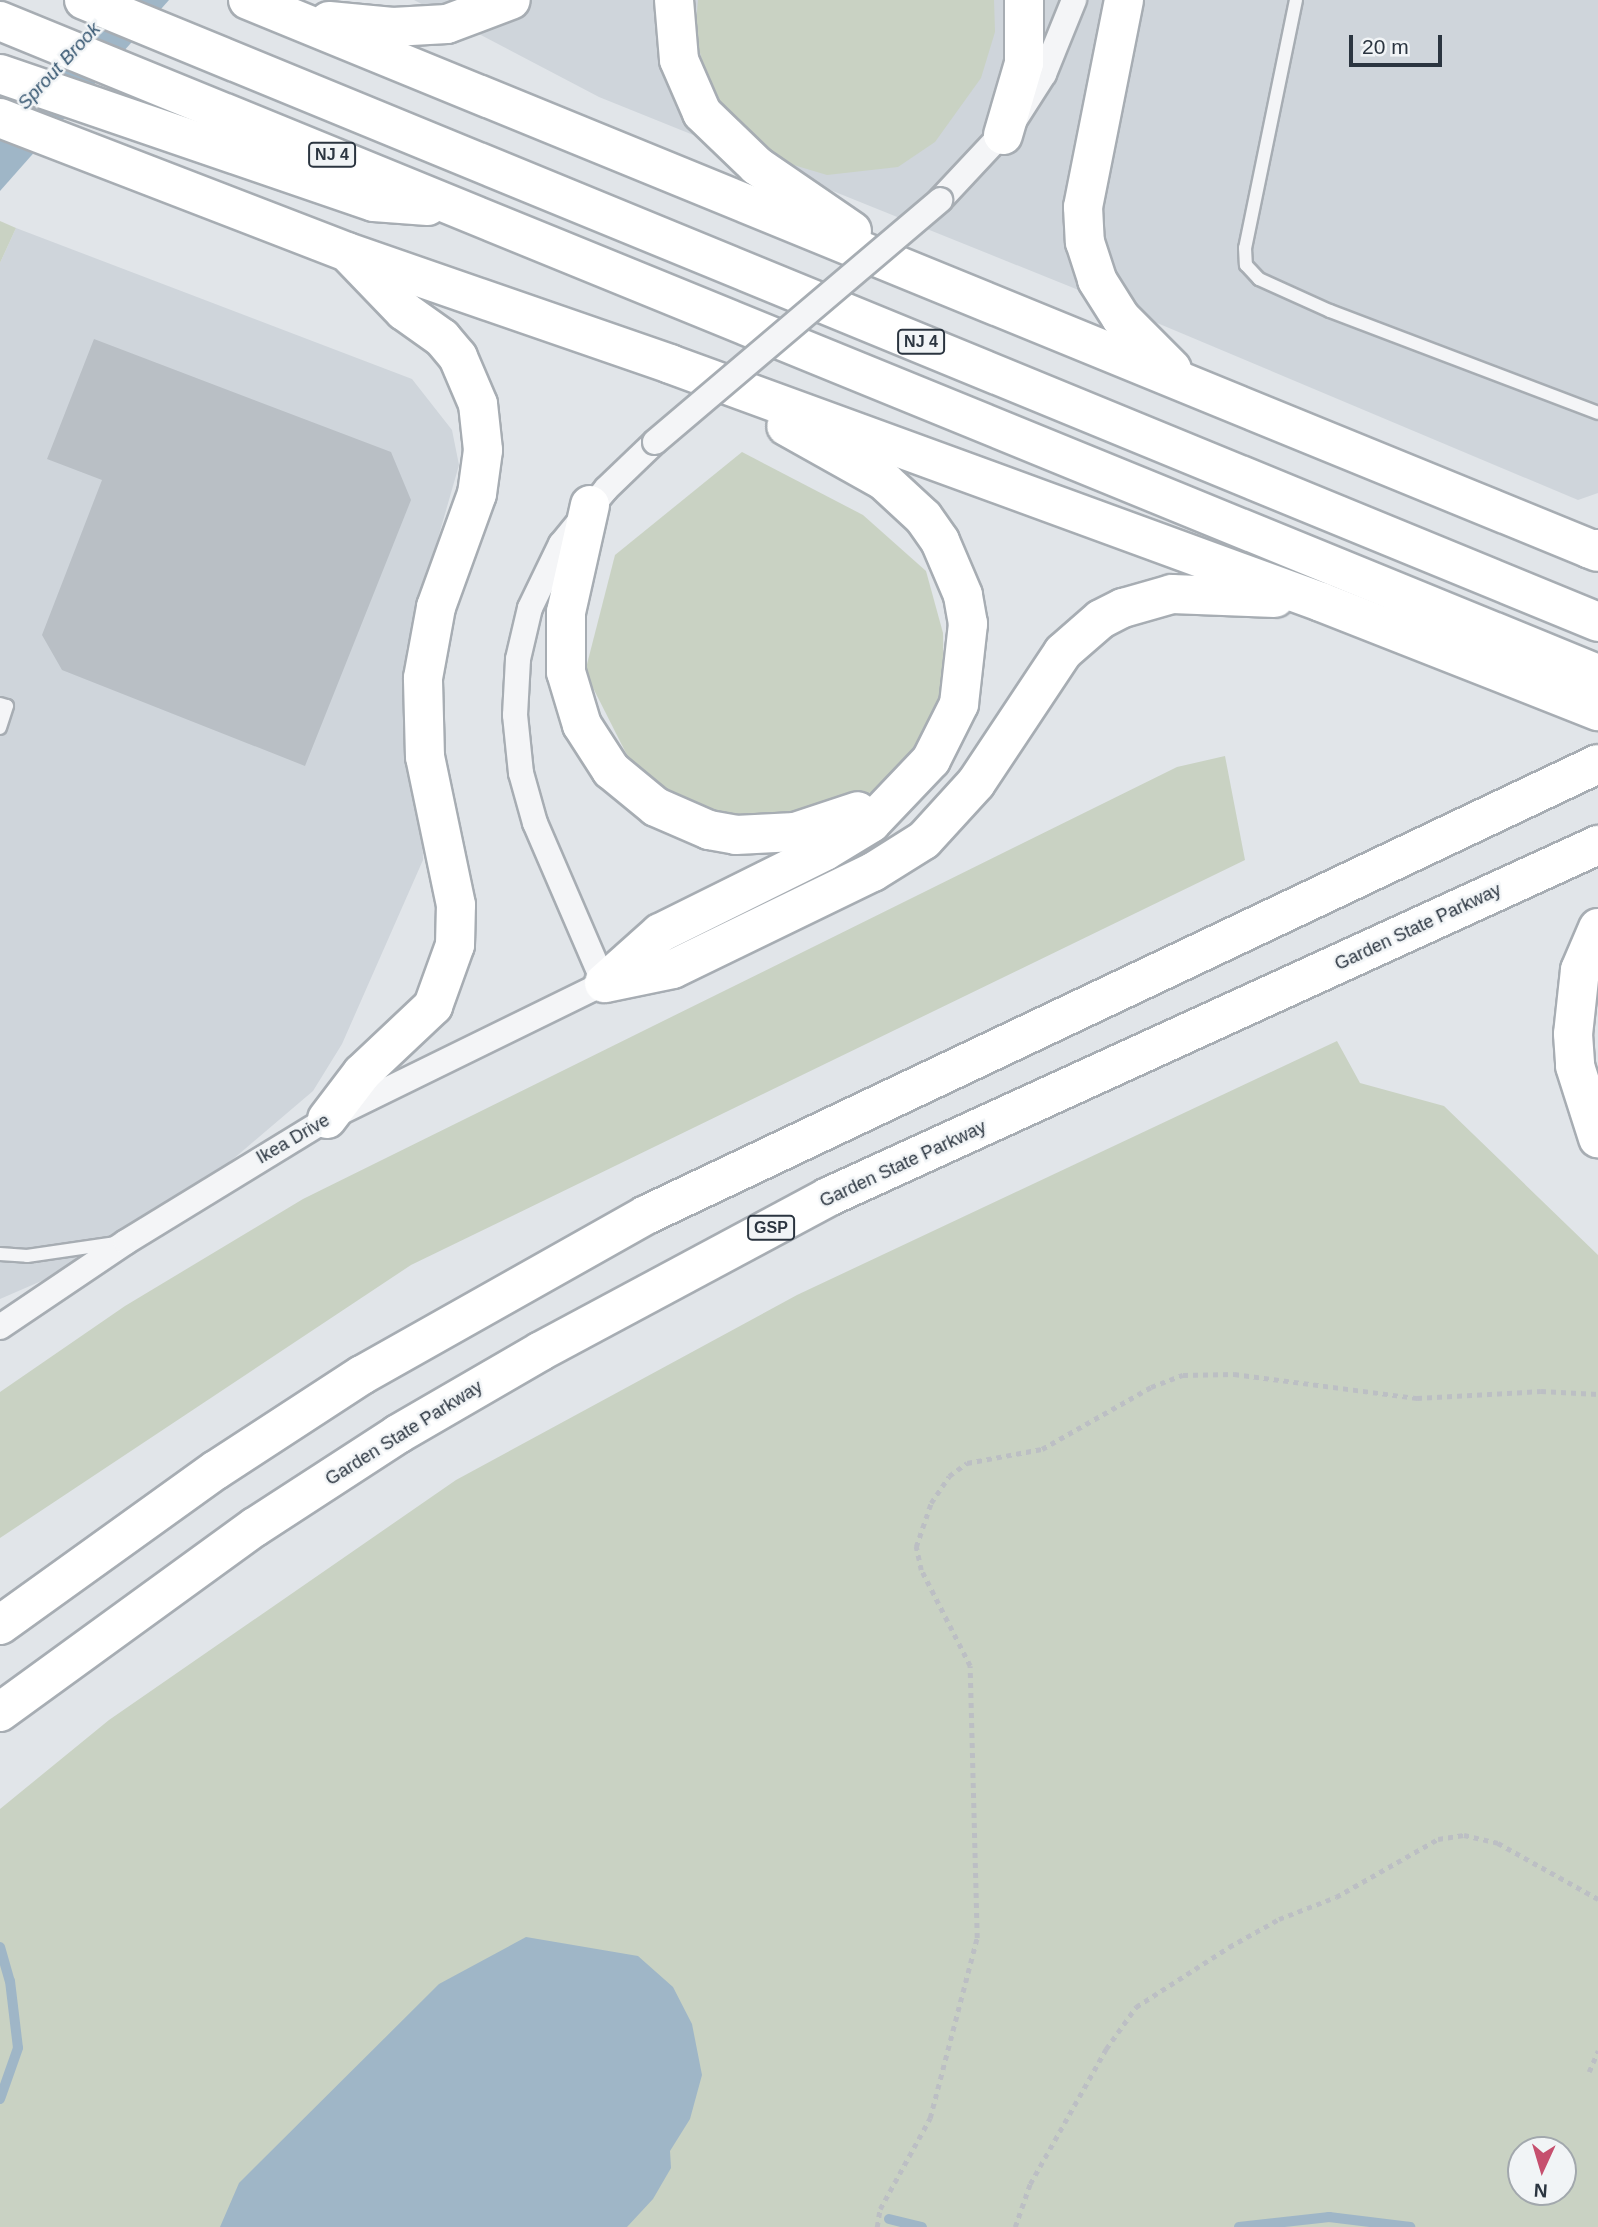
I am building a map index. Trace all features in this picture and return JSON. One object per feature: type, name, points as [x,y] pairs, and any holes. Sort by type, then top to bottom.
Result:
[{"type":"highway","name":"NJ 4","points":[[84,0],[1598,622]]},
{"type":"highway","points":[[266,8],[393,27],[447,24],[511,0]]},
{"type":"highway","points":[[674,0],[679,60],[702,113],[757,166],[921,277]]},
{"type":"highway","points":[[1003,135],[1024,63],[1024,0]]},
{"type":"highway","points":[[1125,0],[1085,193],[1085,242],[1097,280],[1121,318],[1186,382]]},
{"type":"highway","points":[[266,8],[1595,550]]},
{"type":"highway","name":"NJ 4","points":[[0,21],[205,102],[1598,674]]},
{"type":"highway","points":[[0,74],[165,134],[373,202],[460,208]]},
{"type":"highway","points":[[0,118],[144,177],[347,252],[670,364],[1321,602],[1598,711]]},
{"type":"highway","points":[[327,1119],[362,1073],[433,1006],[452,957],[456,905],[425,757],[423,678],[436,607],[477,494],[483,450],[478,404],[458,357],[442,338],[404,311],[347,252]]},
{"type":"highway","points":[[604,983],[660,933],[850,838],[913,783],[931,760],[959,704],[968,648],[963,595],[940,541],[904,498],[861,466],[670,364]]},
{"type":"highway","points":[[590,505],[566,612],[566,672],[582,725],[611,770],[632,790],[656,807],[700,827],[766,836],[845,818],[913,783]]},
{"type":"highway","points":[[604,983],[673,969],[873,872],[924,840],[976,783],[1055,662],[1101,619],[1122,608],[1172,594],[1321,602]]},
{"type":"highway","points":[[0,1625],[216,1470],[362,1375],[646,1215],[1582,771]]},
{"type":"highway","name":"Garden State Parkway","points":[[0,1712],[255,1527],[398,1434],[598,1320],[828,1197],[1598,845]]},
{"type":"highway","points":[[1598,928],[1580,970],[1573,1034],[1575,1066],[1598,1138]]},
{"type":"street","points":[[604,983],[535,823],[521,773],[515,716],[518,659],[530,608],[561,544],[590,505],[655,442],[940,200],[1003,135],[1044,74],[1074,0]]},
{"type":"street","name":"Ikea Drive","points":[[0,1327],[126,1241],[327,1119],[604,983]]},
{"type":"lane","points":[[1296,0],[1245,248],[1245,265],[1259,279],[1330,311],[1598,413]]},
{"type":"lane","points":[[0,704],[7,706],[0,728]]},
{"type":"lane","points":[[0,1254],[27,1256],[126,1241]]},
{"type":"path","points":[[877,2227],[880,2209],[930,2118],[977,1938],[970,1666],[921,1570],[916,1546],[931,1503],[949,1476],[967,1463],[1042,1449],[1151,1387],[1183,1375],[1234,1374],[1417,1398],[1541,1391],[1598,1394]]},
{"type":"path","points":[[1015,2227],[1030,2184],[1105,2049],[1136,2007],[1239,1941],[1279,1919],[1336,1897],[1438,1839],[1464,1835],[1498,1843],[1598,1899]]},
{"type":"path","points":[[1589,2072],[1598,2051]]},
{"type":"shaded area","points":[[414,0],[1598,0],[1598,493],[1578,500],[1081,291],[599,97]]},
{"type":"shaded area","points":[[16,228],[412,379],[452,430],[459,465],[406,650],[405,725],[422,819],[423,860],[342,1044],[313,1091],[225,1166],[76,1266],[0,1299],[0,263]]},
{"type":"green space","points":[[698,0],[994,0],[995,32],[981,78],[935,142],[898,167],[827,175],[777,160],[739,133],[711,94],[695,34]]},
{"type":"green space","points":[[0,221],[16,228],[0,263]]},
{"type":"green space","points":[[742,452],[863,515],[926,571],[943,633],[944,702],[908,772],[821,819],[710,819],[631,763],[585,672],[615,555]]},
{"type":"green space","points":[[1225,756],[1245,860],[411,1265],[0,1538],[0,1392],[125,1306],[303,1199],[1177,767]]},
{"type":"green space","points":[[1337,1041],[1360,1083],[1444,1106],[1598,1255],[1598,2227],[0,2227],[0,1809],[109,1720],[456,1480],[797,1295]]},
{"type":"water","points":[[113,0],[169,0],[0,191],[0,124]]},
{"type":"water","points":[[526,1937],[638,1956],[673,1987],[692,2024],[702,2075],[690,2119],[670,2151],[671,2168],[653,2199],[627,2227],[220,2227],[239,2183],[439,1984]]},
{"type":"building","points":[[94,339],[391,452],[411,500],[305,766],[62,670],[42,635],[102,480],[47,459]]},
{"type":"waterway","name":"Sprout Brook","points":[[0,1947],[10,1981],[18,2048],[0,2099]]},
{"type":"waterway","points":[[1239,2227],[1329,2217],[1410,2227]]},
{"type":"waterway","points":[[889,2219],[922,2227]]}]
